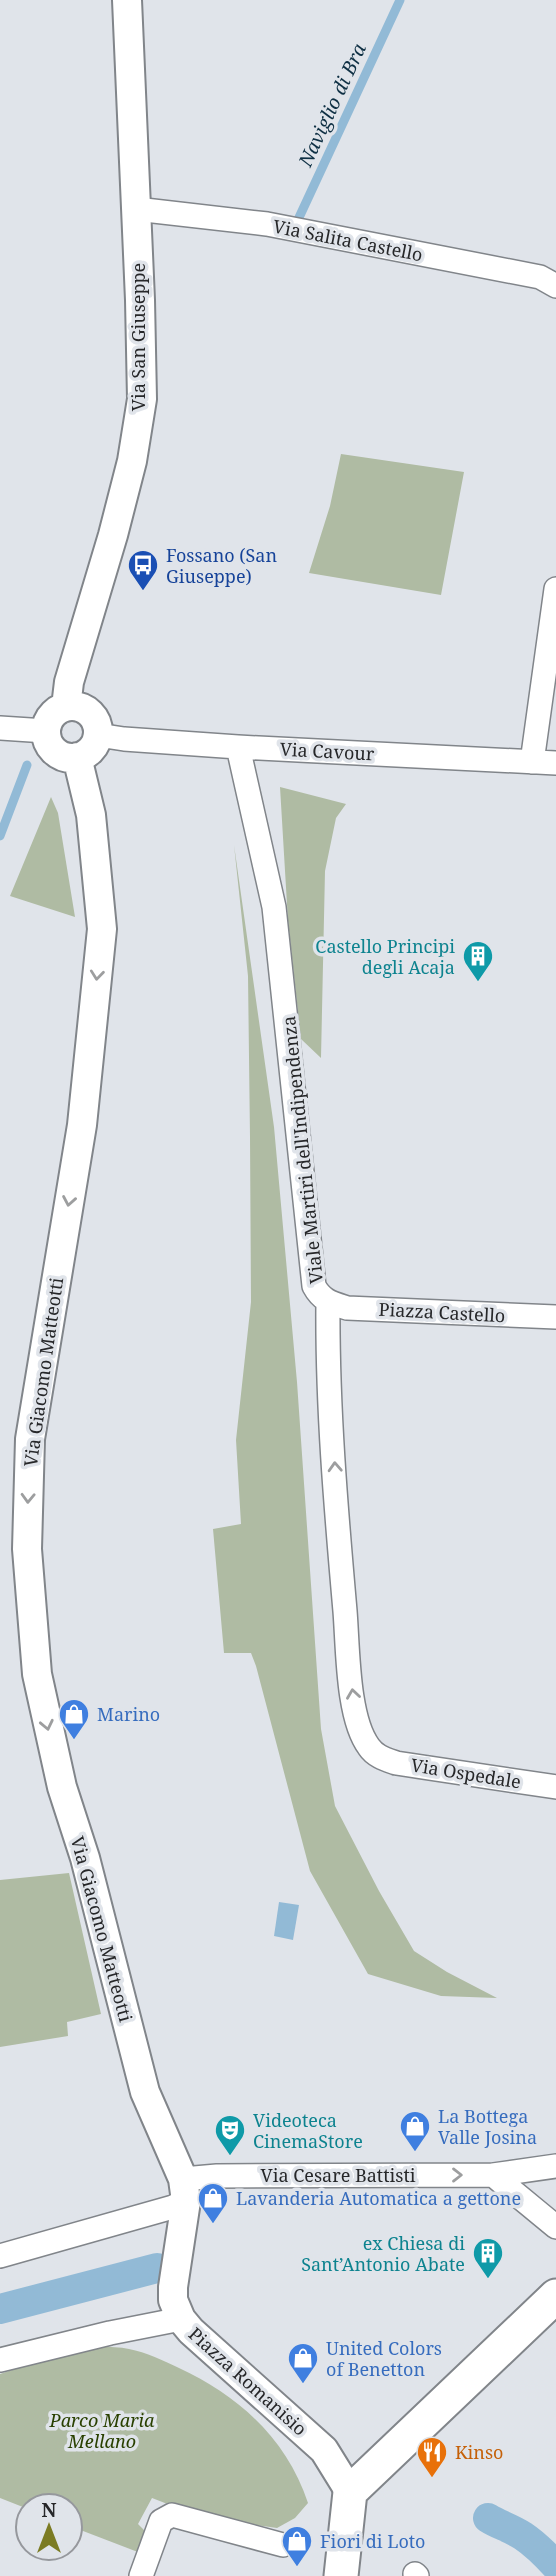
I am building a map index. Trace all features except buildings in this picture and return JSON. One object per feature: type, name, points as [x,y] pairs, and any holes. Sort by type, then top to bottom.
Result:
[{"type":"main road","points":[[341,2576],[350,2492],[556,2297]]},
{"type":"street","name":"Via San Giuseppe","points":[[66,707],[69,682],[126,486],[142,399],[127,0]]},
{"type":"street","name":"Via Salita Castello","points":[[136,209],[267,224],[540,277],[556,286]]},
{"type":"street","points":[[532,762],[556,589]]},
{"type":"street","points":[[66,707],[82,708],[89,713],[94,719],[98,735],[91,749],[77,757],[55,751],[47,738],[46,731],[52,715],[66,707]]},
{"type":"street","points":[[0,728],[46,731]]},
{"type":"street","name":"Via Cavour","points":[[98,735],[238,747],[556,763]]},
{"type":"street","name":"Viale Martiri dell'Indipendenza","points":[[238,747],[274,907],[314,1286],[319,1295],[328,1302],[338,1529],[349,1667],[361,1732],[377,1756]]},
{"type":"street","name":"Via Giacomo Matteotti","points":[[77,757],[91,815],[102,929],[82,1125],[30,1439],[27,1549],[37,1674],[62,1787],[85,1858],[145,2092],[184,2190]]},
{"type":"street","name":"Piazza Castello","points":[[328,1302],[347,1308],[556,1317]]},
{"type":"street","name":"Via Ospedale","points":[[377,1756],[396,1763],[556,1787]]},
{"type":"street","name":"Via Cesare Battisti","points":[[0,2256],[173,2207],[184,2190],[217,2176],[494,2175],[556,2166]]},
{"type":"street","points":[[494,2175],[556,2227]]},
{"type":"street","points":[[181,2319],[173,2300],[173,2287],[184,2190]]},
{"type":"street","name":"Piazza Romanisio","points":[[0,2360],[181,2319],[324,2450],[350,2492]]},
{"type":"street","points":[[141,2576],[160,2521],[172,2515],[282,2545]]},
{"type":"green space","points":[[341,454],[464,472],[441,595],[309,573],[330,506]]},
{"type":"green space","points":[[280,787],[346,804],[336,818],[325,871],[321,1058],[301,1039],[288,921]]},
{"type":"green space","points":[[51,797],[58,813],[75,917],[10,896]]},
{"type":"green space","points":[[234,845],[274,1127],[297,1382],[321,1729],[335,1806],[414,1951],[497,1998],[441,1996],[368,1974],[310,1871],[251,1653],[224,1653],[213,1529],[241,1524],[236,1440],[251,1302],[248,976]]},
{"type":"green space","points":[[69,1873],[101,2014],[67,2022],[68,2036],[0,2047],[0,1880]]},
{"type":"green space","name":"Parco Maria Mellano","points":[[81,2347],[117,2347],[155,2357],[222,2392],[258,2422],[287,2459],[308,2503],[295,2518],[277,2528],[201,2517],[152,2498],[138,2524],[148,2534],[143,2554],[84,2531],[84,2492],[14,2492],[14,2504],[0,2498],[0,2374]]},
{"type":"water","points":[[279,1902],[299,1905],[293,1940],[274,1936]]},
{"type":"waterway","name":"Naviglio di Bra","points":[[296,224],[400,0]]},
{"type":"waterway","name":"Naviglio di Bra","points":[[0,836],[27,765]]},
{"type":"waterway","points":[[0,2309],[157,2268]]},
{"type":"waterway","points":[[488,2518],[527,2539],[556,2566]]},
{"type":"place","name":"Fossano (San Giuseppe)","points":[[143,592]]},
{"type":"place","name":"Castello Principi degli Acaja","points":[[478,983]]},
{"type":"place","name":"Marino","points":[[74,1741]]},
{"type":"place","name":"La Bottega Valle Josina","points":[[415,2153]]},
{"type":"place","name":"Videoteca CinemaStore","points":[[230,2157]]},
{"type":"place","name":"Lavanderia Automatica a gettone","points":[[213,2225]]},
{"type":"place","name":"ex Chiesa di Sant’Antonio Abate","points":[[488,2280]]},
{"type":"place","name":"United Colors of Benetton","points":[[303,2385]]},
{"type":"place","name":"Kinso","points":[[432,2479]]},
{"type":"place","name":"Fiori di Loto","points":[[297,2568]]}]
